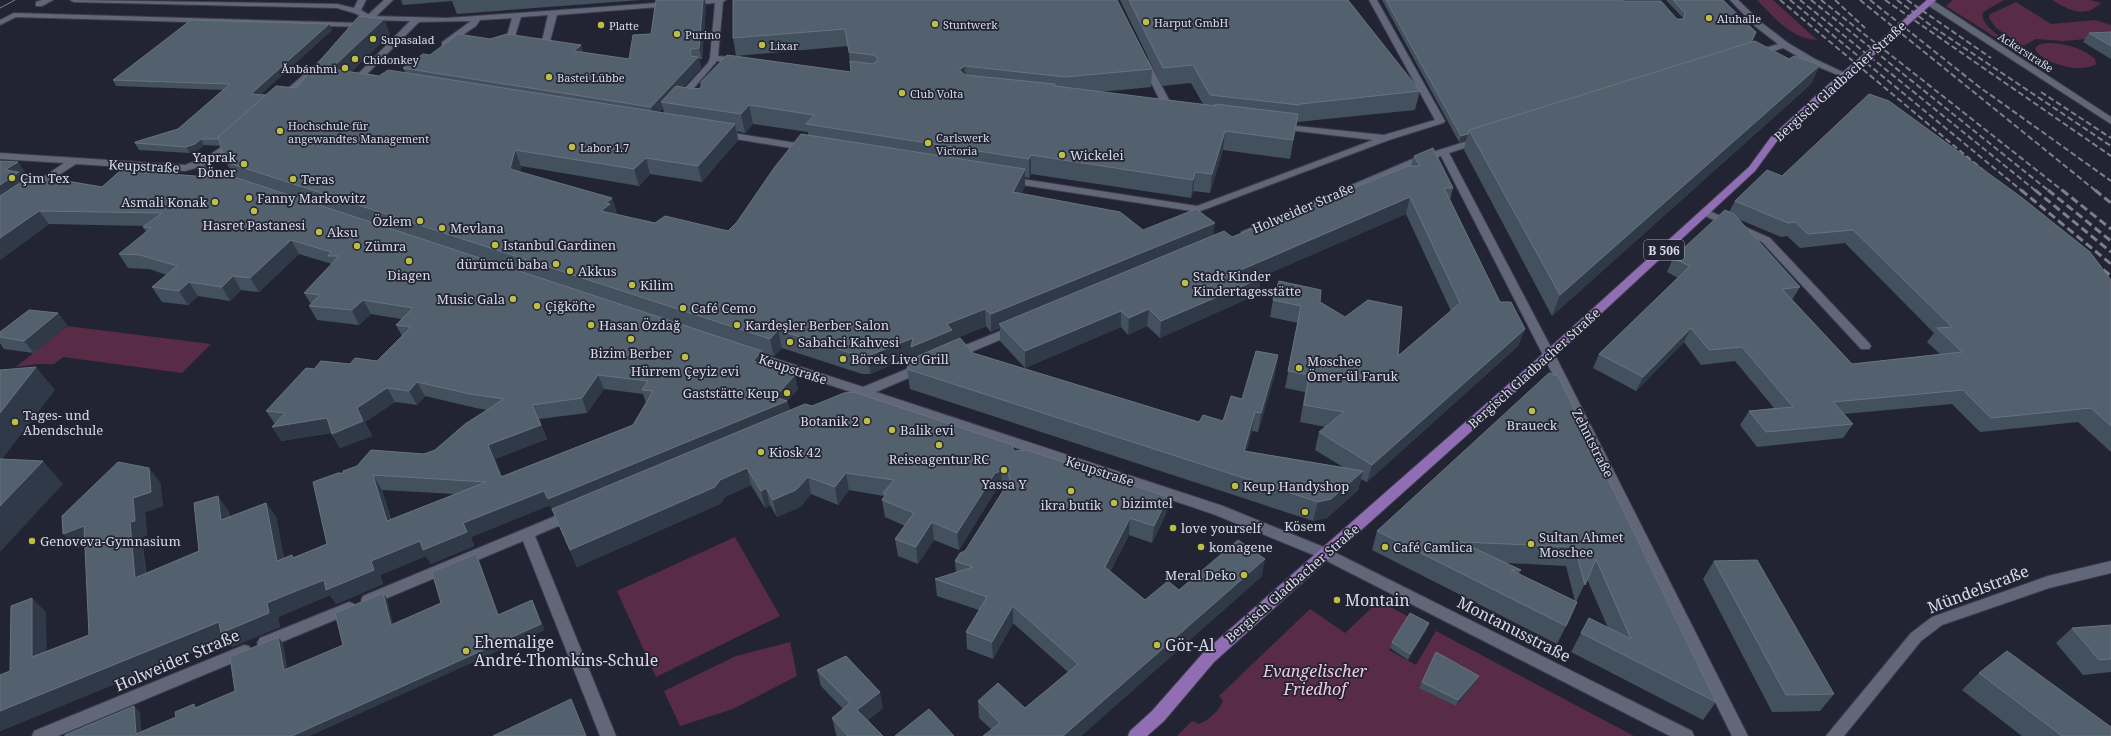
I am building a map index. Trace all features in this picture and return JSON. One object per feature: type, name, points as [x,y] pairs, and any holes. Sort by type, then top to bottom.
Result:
[{"type":"main road","name":"Bergisch Gladbacher Straße","points":[[1136,736],[1158,716],[1209,657],[1549,356],[1752,169],[1774,139],[1930,1]]},
{"type":"street","points":[[39,4],[49,0]]},
{"type":"street","points":[[74,0],[337,6],[357,11],[365,22]]},
{"type":"street","points":[[357,11],[362,0]]},
{"type":"street","points":[[351,34],[389,0]]},
{"type":"street","points":[[694,102],[676,102],[712,64],[714,58],[719,0]]},
{"type":"street","points":[[0,23],[14,15],[365,22],[518,16],[722,0]]},
{"type":"street","points":[[1002,178],[1198,210],[1386,138],[1440,121],[1373,0]]},
{"type":"street","points":[[1734,0],[1782,45],[1812,62],[1845,75]]},
{"type":"street","name":"Ackerstraße","points":[[1930,1],[2111,121]]},
{"type":"street","points":[[545,45],[553,13]]},
{"type":"street","points":[[492,44],[510,41],[518,16]]},
{"type":"street","points":[[440,48],[473,24],[477,18]]},
{"type":"street","points":[[382,80],[360,76],[416,20]]},
{"type":"street","points":[[453,39],[468,41]]},
{"type":"street","points":[[1744,57],[1782,45]]},
{"type":"street","points":[[1138,48],[1165,109],[1170,113],[1178,114]]},
{"type":"street","points":[[274,105],[330,54]]},
{"type":"street","points":[[714,58],[745,62]]},
{"type":"street","points":[[1270,125],[1386,138]]},
{"type":"street","points":[[711,132],[821,150]]},
{"type":"street","points":[[199,165],[219,154],[240,136]]},
{"type":"street","name":"Holweider Straße","points":[[1233,237],[1420,159],[1488,137]]},
{"type":"street","name":"Zehntstraße","points":[[1443,151],[1549,356],[1740,736]]},
{"type":"street","name":"Keupstraße","points":[[0,156],[161,168],[185,168],[199,165],[204,171],[212,176],[241,186]]},
{"type":"street","points":[[32,190],[72,162]]},
{"type":"street","points":[[1705,212],[1766,240],[1865,346]]},
{"type":"street","points":[[834,405],[1022,325]]},
{"type":"street","name":"Keupstraße","points":[[738,351],[863,392],[1028,454],[1218,510],[1326,554]]},
{"type":"street","name":"Holweider Straße","points":[[40,736],[585,509]]},
{"type":"street","points":[[527,534],[608,736]]},
{"type":"street","name":"Montanusstraße","points":[[1326,554],[1686,736]]},
{"type":"street","name":"Mündelstraße","points":[[1834,736],[1916,637],[1937,621],[2048,582],[2111,567]]},
{"type":"green space","points":[[1757,0],[1773,0],[1817,40],[1807,38],[1791,31],[1777,20]]},
{"type":"green space","points":[[1953,0],[2004,0],[1983,12],[1983,18],[1992,31],[2029,55],[2025,56],[1946,6]]},
{"type":"green space","points":[[2052,0],[2090,0],[2101,3],[2089,11],[2083,12],[2070,10]]},
{"type":"green space","points":[[2016,2],[2051,24],[2095,20],[2111,25],[2111,37],[2063,41],[2036,39],[2023,46],[1996,28],[1989,18],[1990,14]]},
{"type":"green space","points":[[2045,43],[2058,43],[2078,48],[2095,59],[2096,64],[2090,67],[2072,68],[2054,63],[2039,54],[2035,49],[2038,45]]},
{"type":"green space","points":[[67,326],[211,344],[182,373],[63,357],[54,364],[37,364],[16,367]]},
{"type":"green space","points":[[735,537],[780,616],[656,677],[617,591]]},
{"type":"green space","name":"Evangelischer Friedhof","points":[[1379,601],[1409,617],[1389,650],[1416,665],[1436,631],[1634,736],[1177,736],[1192,721],[1199,724],[1213,715],[1223,701],[1219,696],[1310,609],[1345,633]]},
{"type":"green space","points":[[790,642],[797,676],[733,709],[680,726],[664,691],[736,656]]},
{"type":"building","points":[[656,0],[703,0],[699,48],[691,49],[691,56],[698,57],[651,107],[403,68],[423,54],[430,55],[458,34],[490,39],[507,34],[581,45],[574,51],[629,59],[633,35],[651,34]]},
{"type":"building","points":[[733,0],[1117,0],[1152,69],[1065,77],[965,66],[960,69],[960,71],[965,75],[1055,84],[1055,86],[1216,106],[1215,104],[1298,114],[1293,140],[1225,131],[1212,174],[1195,172],[1193,180],[1031,155],[1029,159],[806,124],[814,115],[749,105],[741,114],[661,102],[676,86],[693,89],[701,88],[701,82],[727,55],[851,72],[850,61],[873,64],[878,60],[878,58],[873,55],[849,52],[845,29],[733,38]]},
{"type":"building","points":[[1129,0],[1348,0],[1420,91],[1299,105],[1210,95],[1193,65],[1163,68]]},
{"type":"building","points":[[1386,0],[1661,1],[1677,19],[1684,19],[1685,13],[1673,0],[1723,0],[1756,32],[1751,43],[1469,130],[1468,134],[1461,136]]},
{"type":"building","points":[[359,16],[384,19],[331,69],[379,76],[388,70],[735,124],[698,166],[646,158],[634,169],[515,150],[510,169],[612,198],[606,203],[610,204],[601,211],[655,223],[665,216],[728,231],[737,222],[774,168],[801,134],[1025,169],[1013,192],[1120,212],[1143,230],[1196,209],[1215,223],[991,314],[985,309],[947,324],[952,330],[911,347],[913,338],[868,356],[860,356],[778,330],[770,339],[226,162],[218,137],[276,86],[296,88]]},
{"type":"building","points":[[191,20],[329,24],[251,94],[266,95],[218,137],[218,139],[201,139],[195,144],[186,147],[135,143],[178,129],[230,84],[113,80]]},
{"type":"building","points":[[2111,32],[2111,46],[2089,33]]},
{"type":"building","points":[[1755,41],[1789,59],[1794,56],[1820,65],[1560,295],[1469,130]]},
{"type":"building","points":[[1869,94],[1889,101],[2021,197],[2090,252],[2111,280],[2111,426],[2091,408],[1991,418],[1963,390],[1833,402],[1853,424],[1766,432],[1749,411],[1793,407],[1742,347],[1709,350],[1691,328],[1643,377],[1599,354],[1690,266],[1673,258],[1725,210],[1734,214],[1800,287],[1782,289],[1852,364],[1962,352],[1937,328],[1952,327],[1853,230],[1808,234],[1795,222],[1788,223],[1735,201],[1767,170],[1782,176]]},
{"type":"building","points":[[1433,148],[1453,188],[1444,188],[1500,302],[1511,302],[1525,329],[1372,465],[1319,432],[1344,412],[1304,405],[1309,375],[1288,371],[1301,306],[1273,300],[1279,281],[1321,290],[1320,302],[1345,317],[1368,300],[1402,307],[1398,356],[1460,303],[1410,197],[1236,272],[1261,278],[1161,321],[1149,309],[1129,318],[1121,311],[1025,351],[999,324],[1224,231],[1232,237],[1408,166],[1420,166],[1414,156]]},
{"type":"building","points":[[0,161],[18,162],[5,170],[19,172],[0,185]]},
{"type":"building","points":[[121,170],[232,179],[231,176],[762,351],[753,361],[795,375],[775,397],[787,401],[548,499],[544,491],[463,523],[467,532],[423,550],[420,541],[371,561],[374,570],[326,590],[324,580],[286,595],[267,603],[269,613],[221,633],[219,622],[0,711],[0,675],[10,671],[11,606],[32,598],[32,657],[89,635],[84,526],[63,534],[62,516],[118,462],[149,468],[151,492],[133,498],[135,521],[130,522],[135,578],[199,551],[194,503],[218,496],[221,520],[266,503],[277,561],[292,555],[293,558],[327,544],[313,482],[338,473],[344,473],[343,471],[357,466],[371,450],[424,454],[435,450],[465,424],[504,399],[470,394],[417,382],[409,391],[387,388],[357,408],[363,421],[332,434],[327,418],[272,427],[285,413],[266,411],[306,368],[314,369],[321,361],[350,364],[355,358],[377,361],[411,327],[396,325],[413,308],[363,300],[352,310],[309,306],[320,295],[304,293],[339,256],[328,256],[331,252],[291,240],[250,278],[233,276],[222,287],[189,282],[179,291],[152,287],[177,266],[140,255],[119,254],[151,228],[143,227],[162,213],[39,211],[0,238],[0,196],[32,175],[102,187]],"holes":[[[598,375],[648,381],[642,390],[653,391],[633,425],[501,477],[488,445],[541,425],[532,405],[582,398]],[[373,475],[486,482],[387,521]]]},
{"type":"building","points":[[29,310],[58,313],[24,341],[0,337],[0,332]]},
{"type":"building","points":[[960,338],[973,353],[1199,422],[1203,415],[1223,421],[1231,396],[1242,399],[1256,351],[1278,355],[1261,413],[1255,412],[1244,451],[1363,471],[1331,499],[1318,502],[907,369],[909,360]]},
{"type":"building","points":[[36,367],[0,413],[0,370]]},
{"type":"building","points":[[1549,373],[1558,376],[1716,702],[1581,633],[1589,618],[1631,639],[1596,559],[1585,585],[1575,547],[1461,542],[1521,570],[1511,570],[1577,602],[1566,626],[1377,531]]},
{"type":"building","points":[[854,392],[1013,445],[1012,448],[1015,451],[1027,450],[1168,497],[1154,526],[1130,518],[1105,567],[1145,600],[1168,581],[1179,590],[1238,540],[1265,559],[1063,736],[983,736],[1000,723],[978,701],[998,683],[1025,708],[1078,664],[1013,606],[992,642],[966,632],[987,597],[935,579],[973,567],[955,561],[960,553],[965,551],[1008,483],[1010,479],[1008,473],[1001,471],[995,473],[957,533],[932,522],[916,547],[895,539],[914,513],[882,500],[886,494],[883,493],[894,480],[846,473],[835,487],[808,477],[796,490],[773,500],[766,488],[761,491],[747,468],[720,480],[715,487],[570,550],[552,509],[805,404],[812,406],[844,393]]},
{"type":"building","points":[[0,459],[43,461],[0,506]]},
{"type":"building","points":[[476,554],[498,615],[532,600],[541,624],[292,736],[65,736],[134,706],[136,734],[176,717],[175,712],[194,704],[195,708],[235,691],[230,657],[278,637],[284,670],[343,645],[335,613],[383,593],[391,625],[441,603],[432,572]]},
{"type":"building","points":[[1757,560],[1834,694],[1786,695],[1714,561]]},
{"type":"building","points":[[1410,613],[1429,623],[1410,654],[1392,642]]},
{"type":"building","points":[[2111,625],[2111,659],[2099,660],[2072,628]]},
{"type":"building","points":[[2007,651],[2111,727],[2111,736],[2062,736],[1979,673]]},
{"type":"building","points":[[1436,652],[1479,676],[1458,700],[1422,682]]},
{"type":"building","points":[[846,656],[880,692],[857,710],[883,736],[848,736],[832,718],[850,703],[817,670]]},
{"type":"building","points":[[571,699],[586,736],[493,736]]},
{"type":"building","points":[[929,709],[954,736],[895,736]]},
{"type":"tram line","points":[[0,8],[15,0]]},
{"type":"railway","points":[[1780,0],[1989,175]]},
{"type":"railway","points":[[1790,0],[2022,191]]},
{"type":"railway","points":[[1800,0],[2036,191]]},
{"type":"railway","points":[[1811,0],[2049,191]]},
{"type":"railway","points":[[1821,0],[2063,191]]},
{"type":"railway","points":[[1835,0],[1865,28]]},
{"type":"railway","points":[[1860,0],[2096,191]]},
{"type":"railway","points":[[1870,0],[1978,86],[2111,181]]},
{"type":"railway","points":[[1885,0],[2111,156]]},
{"type":"railway","points":[[1897,0],[1933,27],[2111,146]]},
{"type":"railway","points":[[1907,0],[1991,58]]},
{"type":"railway","points":[[2041,92],[2111,138]]},
{"type":"railway","points":[[2021,190],[2111,264]]},
{"type":"railway","points":[[2035,190],[2111,252]]},
{"type":"railway","points":[[2048,190],[2111,241]]},
{"type":"railway","points":[[2062,190],[2111,229]]},
{"type":"railway","points":[[2095,190],[2111,203]]},
{"type":"railway","points":[[2094,262],[2111,276]]},
{"type":"place","name":"Aluhalle","points":[[1709,18]]},
{"type":"place","name":"Harput GmbH","points":[[1146,22]]},
{"type":"place","name":"Stuntwerk","points":[[935,24]]},
{"type":"place","name":"Platte","points":[[601,25]]},
{"type":"place","name":"Purino","points":[[677,34]]},
{"type":"place","name":"Supasalad","points":[[373,39]]},
{"type":"place","name":"Lixar","points":[[762,45]]},
{"type":"place","name":"Chidonkey","points":[[355,59]]},
{"type":"place","name":"Ănbánhmì","points":[[345,68]]},
{"type":"place","name":"Bastei Lübbe","points":[[549,77]]},
{"type":"place","name":"Club Volta","points":[[902,93]]},
{"type":"place","name":"Hochschule für angewandtes Management","points":[[280,131]]},
{"type":"place","name":"Carlswerk Victoria","points":[[928,143]]},
{"type":"place","name":"Labor 1.7","points":[[572,147]]},
{"type":"place","name":"Wickelei","points":[[1062,155]]},
{"type":"place","name":"Yaprak Döner","points":[[244,164]]},
{"type":"place","name":"Çim Tex","points":[[12,178]]},
{"type":"place","name":"Teras","points":[[293,179]]},
{"type":"place","name":"Fanny Markowitz","points":[[249,198]]},
{"type":"place","name":"Asmali Konak","points":[[215,202]]},
{"type":"place","name":"Hasret Pastanesi","points":[[254,211]]},
{"type":"place","name":"Özlem","points":[[420,221]]},
{"type":"place","name":"Mevlana","points":[[442,228]]},
{"type":"place","name":"Aksu","points":[[319,232]]},
{"type":"place","name":"Istanbul Gardinen","points":[[495,245]]},
{"type":"place","name":"Zümra","points":[[357,246]]},
{"type":"place","name":"Diagen","points":[[409,261]]},
{"type":"place","name":"dürümcü baba","points":[[556,264]]},
{"type":"place","name":"Akkus","points":[[570,271]]},
{"type":"place","name":"Stadt Kinder Kindertagesstätte","points":[[1185,283]]},
{"type":"place","name":"Kilim","points":[[632,285]]},
{"type":"place","name":"Music Gala","points":[[513,299]]},
{"type":"place","name":"Çiğköfte","points":[[537,306]]},
{"type":"place","name":"Café Cemo","points":[[683,308]]},
{"type":"place","name":"Hasan Özdağ","points":[[591,325]]},
{"type":"place","name":"Kardeşler Berber Salon","points":[[737,325]]},
{"type":"place","name":"Bizim Berber","points":[[631,339]]},
{"type":"place","name":"Sabahci Kahvesi","points":[[790,342]]},
{"type":"place","name":"Hürrem Çeyiz evi","points":[[685,357]]},
{"type":"place","name":"Börek Live Grill","points":[[843,359]]},
{"type":"place","name":"Moschee Ömer-ül Faruk","points":[[1299,368]]},
{"type":"place","name":"Gaststätte Keup","points":[[787,393]]},
{"type":"place","name":"Braueck","points":[[1532,411]]},
{"type":"place","name":"Botanik 2","points":[[867,421]]},
{"type":"place","name":"Tages- und Abendschule","points":[[15,422]]},
{"type":"place","name":"Balik evi","points":[[892,430]]},
{"type":"place","name":"Reiseagentur RC","points":[[939,445]]},
{"type":"place","name":"Kiosk 42","points":[[761,452]]},
{"type":"place","name":"Yassa Y","points":[[1004,470]]},
{"type":"place","name":"Keup Handyshop","points":[[1235,486]]},
{"type":"place","name":"ikra butik","points":[[1071,491]]},
{"type":"place","name":"bizimtel","points":[[1114,503]]},
{"type":"place","name":"Kösem","points":[[1305,512]]},
{"type":"place","name":"love yourself","points":[[1173,528]]},
{"type":"place","name":"Genoveva-Gymnasium","points":[[32,541]]},
{"type":"place","name":"Sultan Ahmet Moschee","points":[[1531,544]]},
{"type":"place","name":"komagene","points":[[1201,547]]},
{"type":"place","name":"Café Camlica","points":[[1385,547]]},
{"type":"place","name":"Meral Deko","points":[[1244,575]]},
{"type":"place","name":"Montain","points":[[1337,600]]},
{"type":"place","name":"Gör-Al","points":[[1157,645]]},
{"type":"place","name":"Ehemalige André-Thomkins-Schule","points":[[466,651]]}]
